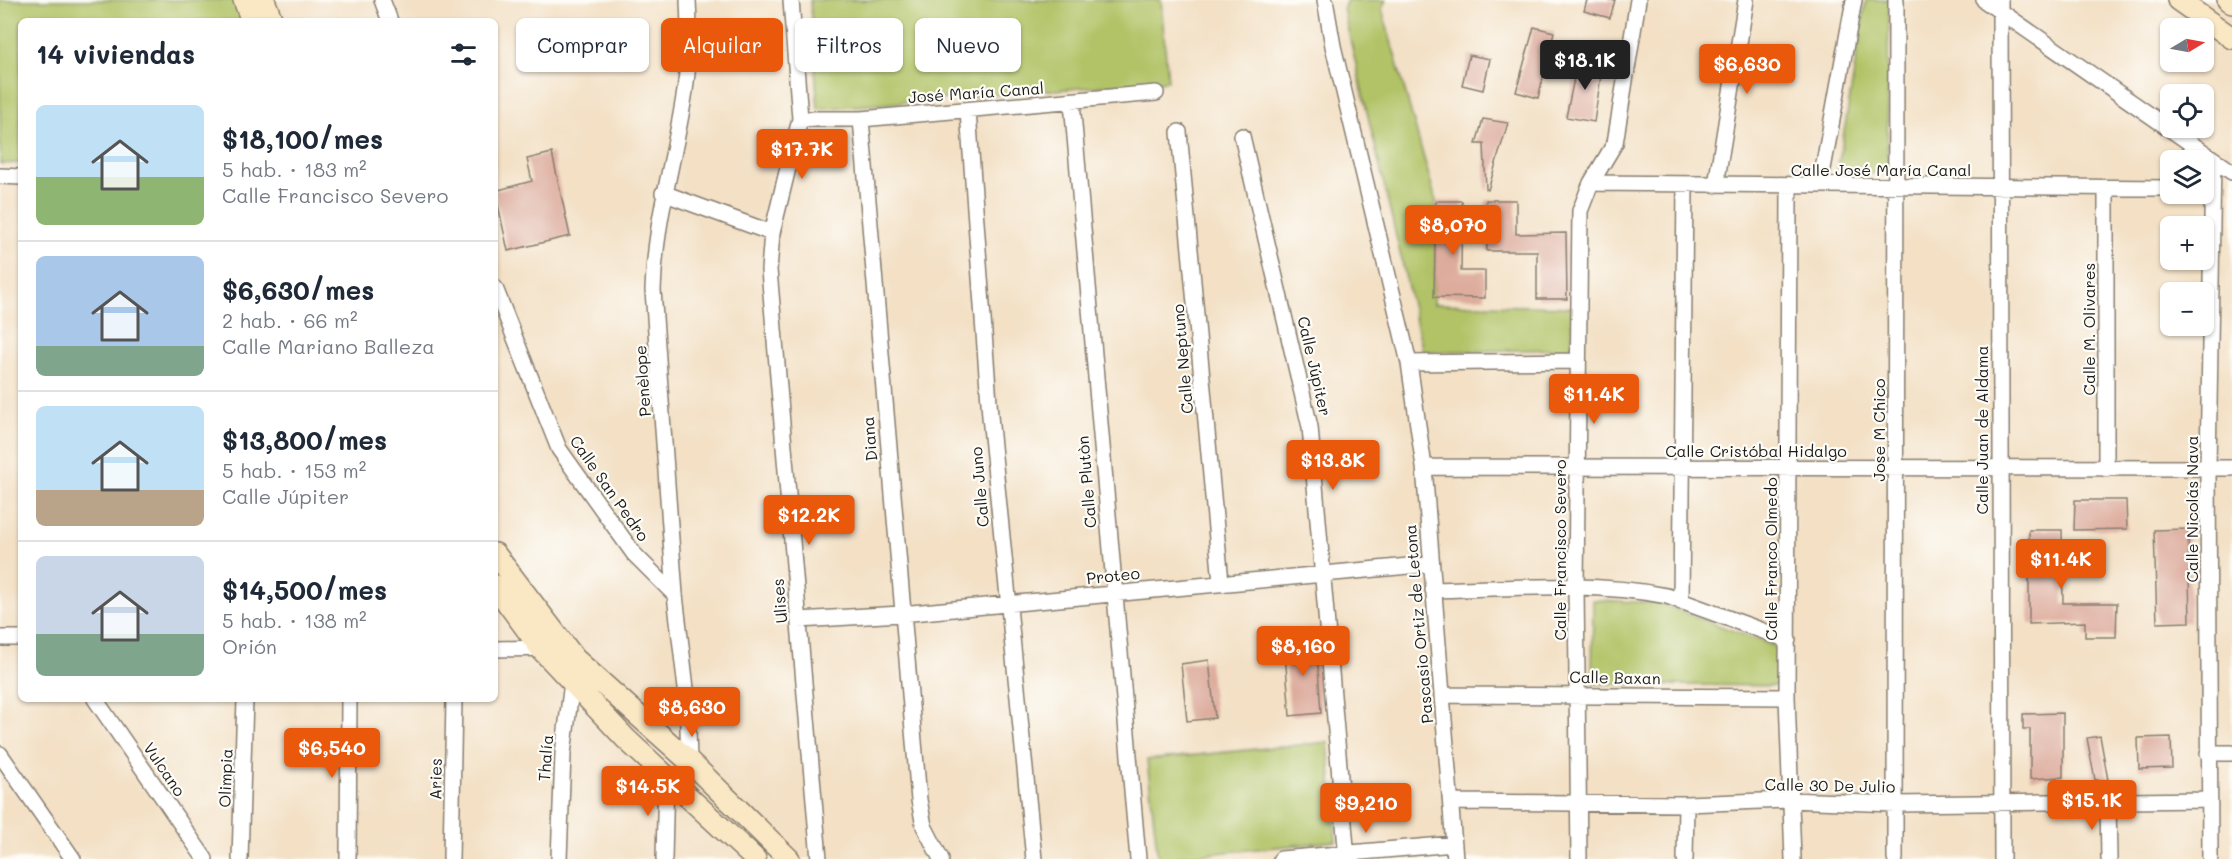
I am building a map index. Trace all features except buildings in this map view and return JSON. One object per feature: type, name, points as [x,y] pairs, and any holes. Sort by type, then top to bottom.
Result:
[{"type":"street","points":[[244,0],[251,18]]},
{"type":"street","points":[[264,0],[271,18]]},
{"type":"street","points":[[382,0],[389,18]]},
{"type":"street","name":"Penèlope","points":[[688,0],[690,40],[682,110],[663,193],[654,247],[653,290],[675,595],[687,697],[689,761]]},
{"type":"street","name":"Ulises","points":[[791,0],[800,119],[772,233],[771,290],[819,859]]},
{"type":"street","name":"Pascasio Ortiz de Letona","points":[[1325,0],[1333,46],[1409,363],[1424,467],[1430,564],[1452,802],[1454,851]]},
{"type":"street","name":"Calle Francisco Severo","points":[[1579,859],[1576,586],[1580,211],[1590,183],[1615,143],[1638,0]]},
{"type":"street","points":[[1716,185],[1746,0]]},
{"type":"street","points":[[1820,185],[1854,0]]},
{"type":"street","name":"Jose M Chico","points":[[1895,859],[1896,0]]},
{"type":"street","points":[[1984,0],[1999,5],[2200,150]]},
{"type":"street","points":[[2178,0],[2232,38]]},
{"type":"street","points":[[2228,0],[2232,3]]},
{"type":"street","name":"Calle Juan de Aldama","points":[[1999,5],[2002,859]]},
{"type":"street","name":"José María Canal","points":[[800,119],[861,119],[1156,93]]},
{"type":"street","name":"Calle Plutòn","points":[[1072,102],[1113,593],[1138,859]]},
{"type":"street","name":"Calle Juno","points":[[968,111],[1007,604],[1034,859]]},
{"type":"street","name":"Diana","points":[[861,119],[901,614],[919,800],[924,826],[941,859]]},
{"type":"street","name":"Calle Neptuno","points":[[1179,132],[1221,582]]},
{"type":"street","name":"Calle Júpiter","points":[[1242,136],[1310,427],[1347,856]]},
{"type":"street","points":[[2214,160],[2232,172]]},
{"type":"street","points":[[0,176],[18,177]]},
{"type":"street","name":"Calle José María Canal","points":[[1590,183],[1790,187],[1820,185],[2160,188]]},
{"type":"street","points":[[1681,602],[1685,185]]},
{"type":"street","name":"Calle Franco Olmedo","points":[[1790,187],[1787,698],[1793,859]]},
{"type":"street","name":"Calle M. Olivares","points":[[2106,188],[2106,469]]},
{"type":"street","points":[[663,193],[772,233]]},
{"type":"street","name":"Calle Nicolás Nava","points":[[2208,204],[2208,801],[2210,859]]},
{"type":"street","name":"Calle San Pedro","points":[[498,296],[559,449],[634,554],[675,595]]},
{"type":"street","points":[[1409,363],[1578,361]]},
{"type":"street","name":"Calle Cristóbal Hidalgo","points":[[1424,467],[2232,468]]},
{"type":"street","points":[[498,558],[569,652],[689,761],[789,859]]},
{"type":"street","name":"Proteo","points":[[799,620],[901,614],[1430,564]]},
{"type":"street","points":[[1433,590],[1576,586],[1646,592],[1788,640]]},
{"type":"street","points":[[498,590],[542,650],[626,739],[755,859]]},
{"type":"street","points":[[0,638],[18,638]]},
{"type":"street","points":[[498,649],[569,652]]},
{"type":"street","name":"Thalía","points":[[559,859],[563,754],[572,681],[569,652]]},
{"type":"street","name":"Calle Baxan","points":[[1442,695],[1787,698]]},
{"type":"street","name":"Vulcano","points":[[97,702],[205,859]]},
{"type":"street","name":"Olimpia","points":[[240,859],[246,702]]},
{"type":"street","points":[[348,859],[349,702]]},
{"type":"street","name":"Aries","points":[[451,859],[454,702]]},
{"type":"street","points":[[2208,753],[2232,753]]},
{"type":"street","points":[[0,754],[73,859]]},
{"type":"street","points":[[664,859],[666,775]]},
{"type":"street","name":"Calle 30 De Julio","points":[[1452,802],[1686,804],[1789,800],[1895,804],[2208,801]]},
{"type":"street","points":[[2108,803],[2109,859]]},
{"type":"street","points":[[1685,859],[1686,804]]},
{"type":"street","points":[[1281,859],[1454,851]]},
{"type":"green space","points":[[0,0],[240,0],[247,18],[18,18],[18,163],[0,164]]},
{"type":"green space","points":[[810,0],[1161,0],[1168,81],[818,109],[815,72],[903,72],[903,18],[811,18]]},
{"type":"green space","points":[[1347,0],[1386,0],[1382,9],[1436,201],[1434,304],[1572,307],[1572,349],[1423,352],[1343,9]]},
{"type":"green space","points":[[1866,0],[1889,0],[1887,173],[1837,174]]},
{"type":"green space","points":[[1593,600],[1659,603],[1782,649],[1783,686],[1592,684]]},
{"type":"green space","points":[[1328,742],[1336,841],[1158,859],[1147,760]]}]
